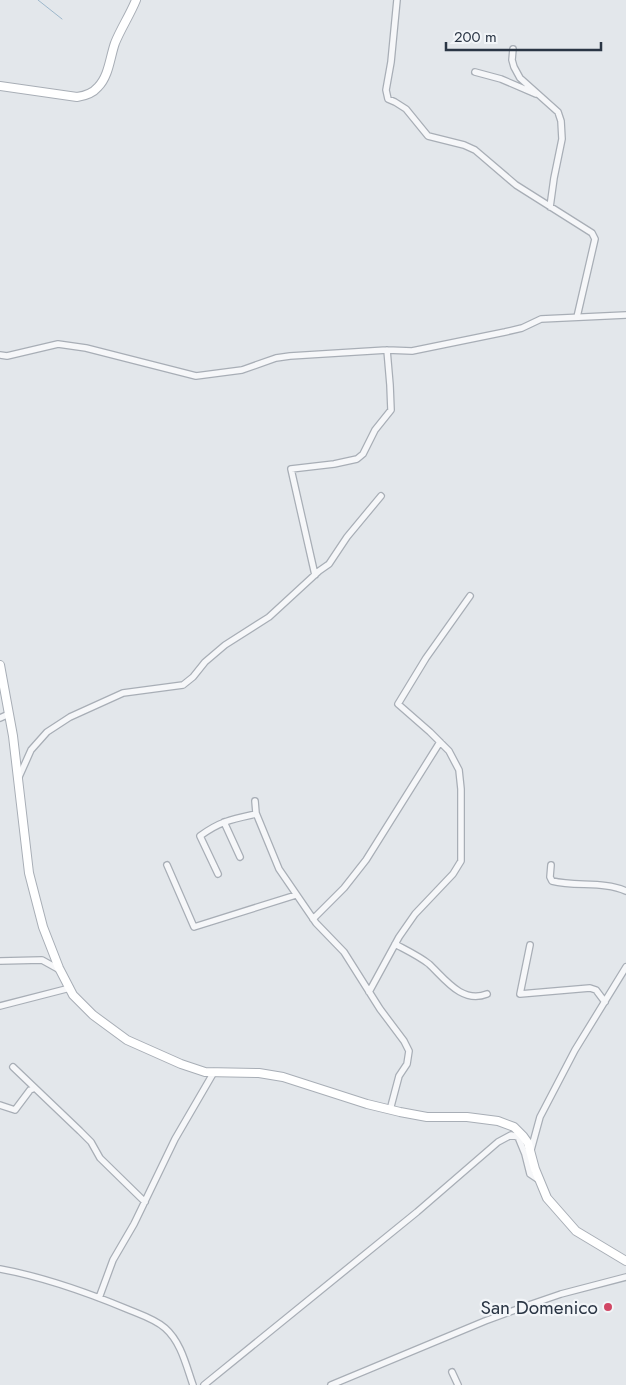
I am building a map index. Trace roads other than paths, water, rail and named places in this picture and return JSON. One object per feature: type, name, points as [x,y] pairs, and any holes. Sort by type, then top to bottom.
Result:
[{"type":"main road","points":[[0,86],[77,97],[93,91],[104,78],[122,27],[132,11],[136,0]]},
{"type":"main road","points":[[0,665],[9,714],[29,873],[44,927],[60,970],[73,996],[93,1015],[127,1040],[181,1064],[205,1072],[259,1073],[283,1077],[390,1110],[427,1117],[467,1117],[498,1121],[514,1127],[523,1136],[530,1151],[547,1198],[576,1232],[626,1262]]},
{"type":"street","points":[[396,0],[391,62],[386,90],[388,99],[406,110],[428,136],[464,145],[475,150],[516,185],[592,233],[595,239],[578,317]]},
{"type":"street","points":[[513,49],[512,60],[520,78],[558,112],[561,121],[562,140],[550,207]]},
{"type":"street","points":[[476,72],[511,83],[538,95]]},
{"type":"street","points":[[0,355],[7,356],[58,344],[86,348],[196,376],[242,370],[276,358],[290,356],[387,350],[412,351],[522,328],[541,319],[626,315]]},
{"type":"street","points":[[315,575],[291,469],[358,459],[363,454],[375,430],[391,410],[387,350]]},
{"type":"street","points":[[18,779],[31,750],[47,732],[70,718],[123,693],[183,685],[225,645],[269,617],[329,564],[347,537],[381,496]]},
{"type":"street","points":[[369,992],[414,914],[453,874],[460,861],[461,789],[459,770],[449,751],[398,704],[426,658],[470,596]]},
{"type":"street","points":[[0,718],[9,714]]},
{"type":"street","points":[[313,919],[344,888],[366,860],[440,742]]},
{"type":"street","points":[[255,802],[256,814],[279,869],[313,919],[344,952],[409,1051],[407,1064],[399,1076],[390,1110]]},
{"type":"street","points":[[218,874],[200,836],[213,826],[256,814]]},
{"type":"street","points":[[224,822],[240,857]]},
{"type":"street","points":[[167,865],[194,927],[296,895]]},
{"type":"street","points":[[551,865],[550,876],[552,882],[579,886],[608,886],[626,891]]},
{"type":"street","points":[[395,944],[428,963],[449,985],[458,991],[474,996],[487,994]]},
{"type":"street","points":[[530,945],[520,994],[590,988],[596,990],[605,1002]]},
{"type":"street","points":[[0,962],[42,960],[60,970]]},
{"type":"street","points":[[530,1151],[540,1117],[575,1050],[626,966]]},
{"type":"street","points":[[0,1006],[70,988]]},
{"type":"street","points":[[13,1067],[91,1142],[100,1158],[145,1202]]},
{"type":"street","points":[[99,1298],[113,1260],[145,1202],[175,1139],[214,1072]]},
{"type":"street","points":[[0,1105],[15,1110],[30,1090],[35,1088]]},
{"type":"street","points":[[204,1385],[417,1212],[498,1142],[511,1135],[518,1137],[530,1174],[540,1180]]},
{"type":"street","points":[[0,1269],[62,1284],[140,1314],[163,1326],[180,1347],[193,1385]]},
{"type":"street","points":[[331,1385],[518,1309],[561,1294],[626,1277]]},
{"type":"street","points":[[452,1372],[458,1385]]},
{"type":"waterway","points":[[38,0],[62,19]]},
{"type":"place","name":"San Domenico","points":[[608,1307]]}]
